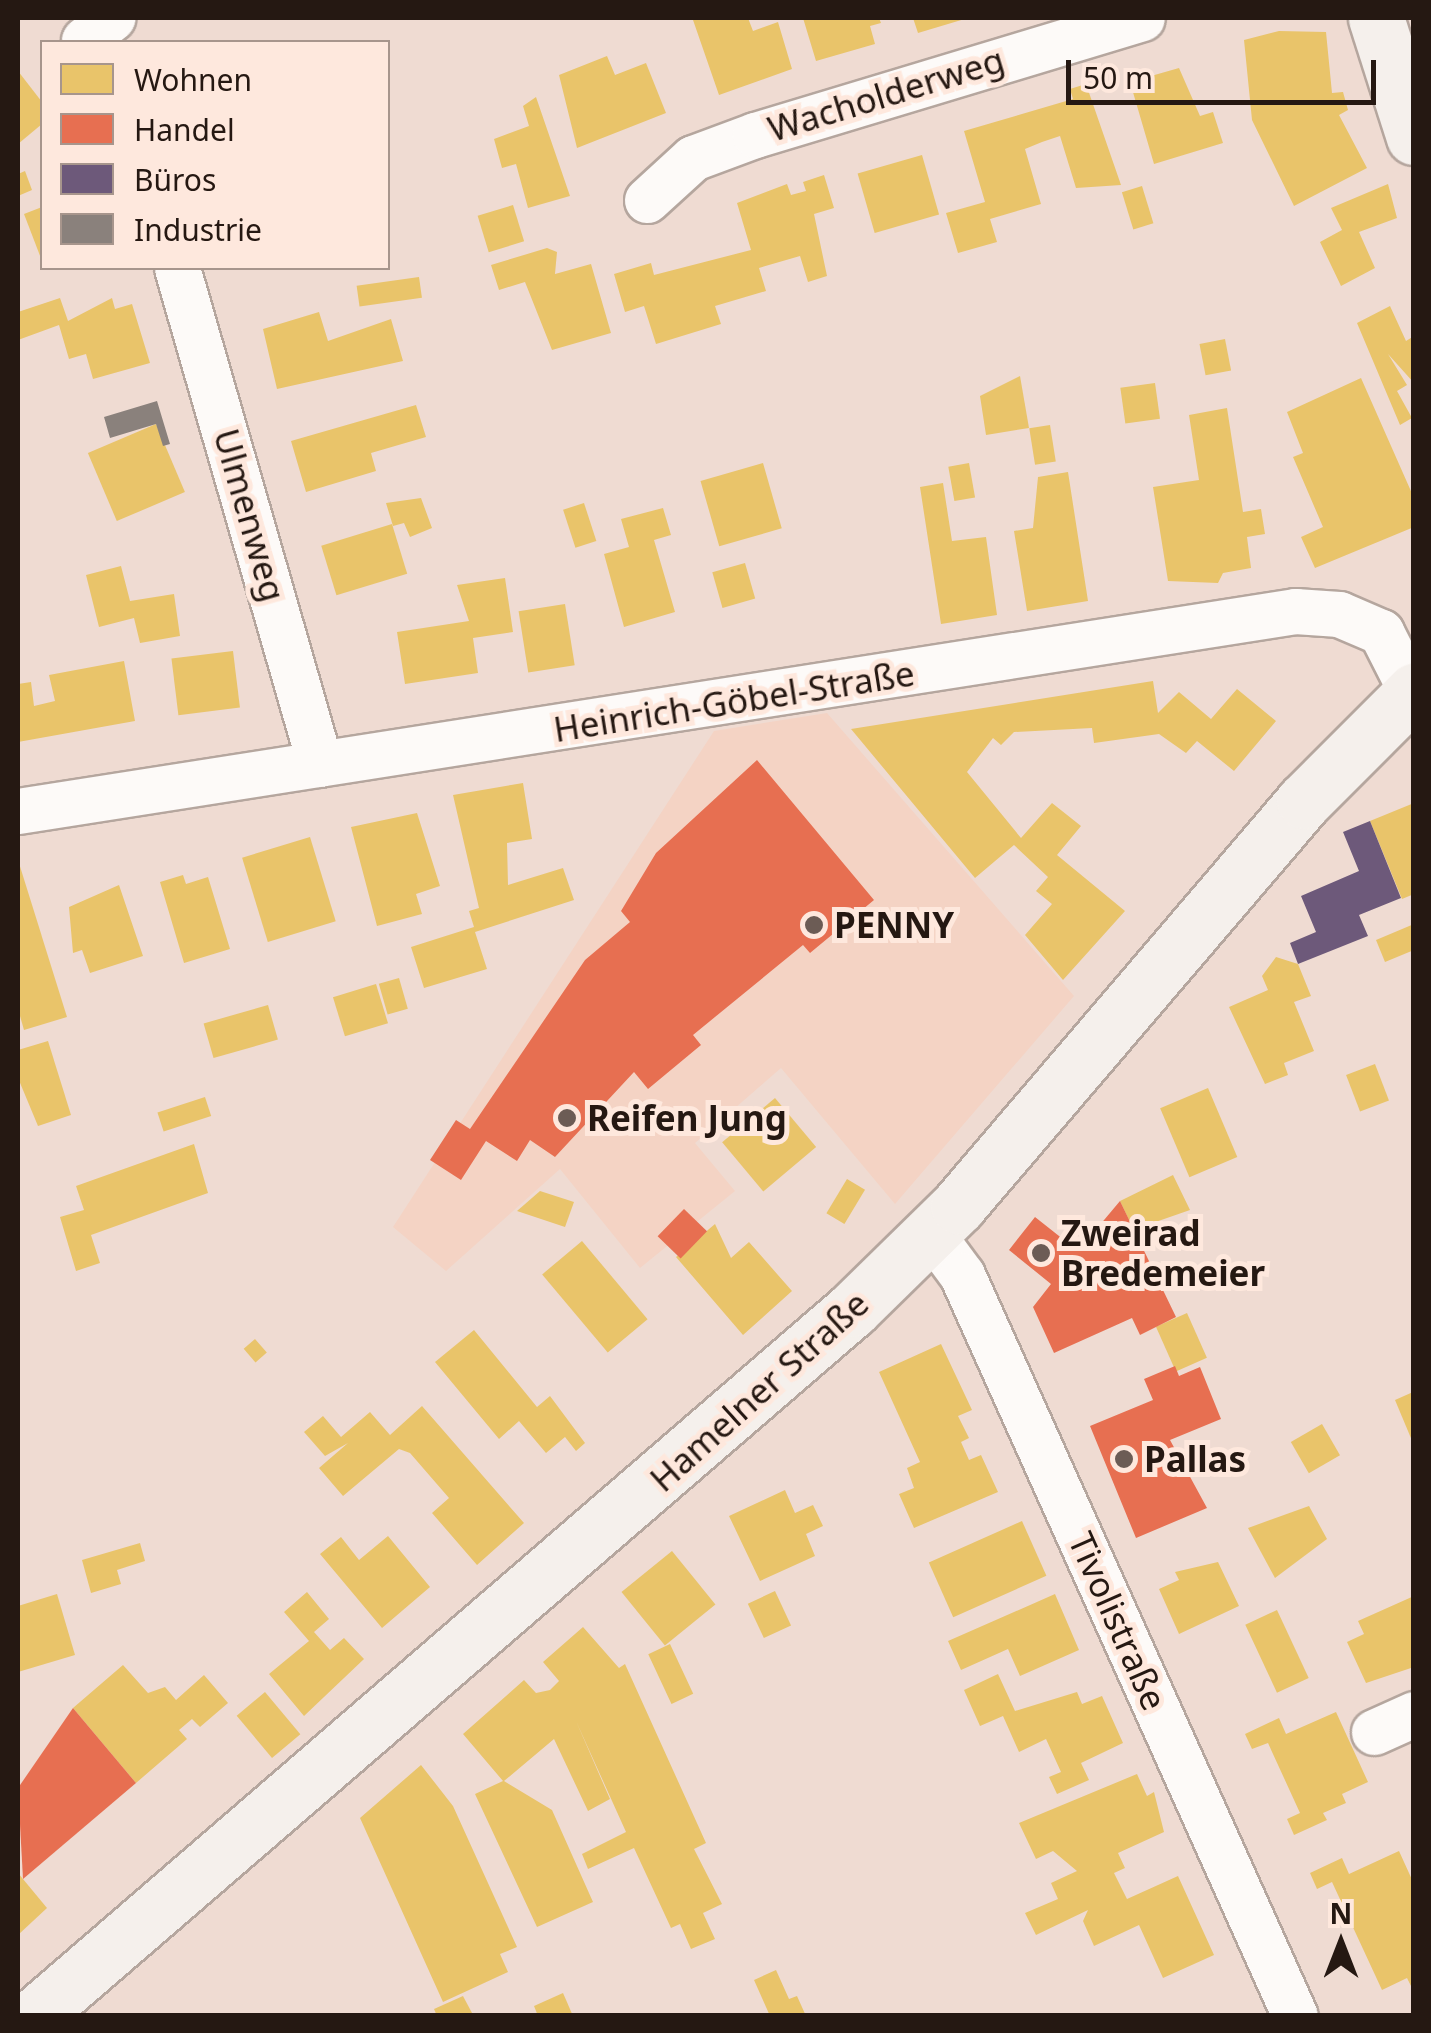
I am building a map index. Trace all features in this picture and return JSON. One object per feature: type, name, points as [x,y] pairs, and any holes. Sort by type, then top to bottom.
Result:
[{"type":"street","name":"Wacholderweg","points":[[647,200],[693,158],[740,140],[1142,18]]},
{"type":"street","points":[[1376,18],[1414,137]]},
{"type":"street","name":"Ulmenweg","points":[[178,270],[320,764]]},
{"type":"street","name":"Heinrich-Göbel-Straße","points":[[18,811],[1295,611],[1339,614],[1380,632],[1413,694]]},
{"type":"street","name":"Hamelner Straße","points":[[34,2016],[768,1389],[931,1232],[1304,801],[1413,694]]},
{"type":"street","name":"Tivolistraße","points":[[931,1232],[962,1275],[1295,2016]]},
{"type":"shaded area","points":[[827,713],[1074,996],[895,1204],[781,1068],[695,1143],[735,1191],[640,1268],[560,1169],[446,1271],[393,1227],[714,731]]},
{"type":"building: Wohnen","points":[[748,18],[753,31],[778,22],[792,69],[719,95],[693,20]]},
{"type":"building: Wohnen","points":[[803,18],[879,18],[881,23],[870,26],[875,44],[816,61]]},
{"type":"building: Wohnen","points":[[913,18],[968,18],[918,33]]},
{"type":"building: Wohnen","points":[[1279,31],[1326,32],[1332,93],[1343,92],[1348,110],[1339,115],[1367,168],[1294,206],[1252,120],[1244,40]]},
{"type":"building: Wohnen","points":[[607,56],[615,75],[646,63],[666,113],[577,148],[559,75]]},
{"type":"building: Wohnen","points":[[1179,68],[1200,116],[1213,112],[1223,143],[1154,164],[1130,82]]},
{"type":"building: Wohnen","points":[[18,71],[40,99],[40,126],[18,144]]},
{"type":"building: Wohnen","points":[[1086,84],[1121,185],[1076,188],[1060,136],[1025,149],[1041,204],[990,219],[997,242],[958,253],[946,213],[985,202],[964,131],[1073,99],[1070,89]]},
{"type":"building: Wohnen","points":[[536,97],[570,196],[528,208],[516,164],[502,168],[494,139],[529,126],[523,106]]},
{"type":"building: Wohnen","points":[[922,155],[939,215],[875,233],[858,173]]},
{"type":"building: Wohnen","points":[[25,171],[32,190],[18,196],[18,174]]},
{"type":"building: Wohnen","points":[[824,175],[834,208],[814,214],[827,276],[808,282],[800,256],[759,268],[766,291],[715,306],[721,324],[656,344],[644,306],[625,312],[614,274],[651,263],[654,275],[751,250],[737,203],[787,184],[791,195],[806,191],[803,182]]},
{"type":"building: Wohnen","points":[[1388,184],[1397,218],[1359,232],[1375,268],[1341,286],[1320,242],[1342,230],[1331,208]]},
{"type":"building: Wohnen","points":[[1142,186],[1153,223],[1133,229],[1122,192]]},
{"type":"building: Wohnen","points":[[513,205],[524,241],[489,252],[478,216]]},
{"type":"building: Wohnen","points":[[40,208],[40,256],[24,214]]},
{"type":"building: Wohnen","points":[[547,248],[557,252],[555,274],[591,264],[611,333],[552,350],[525,282],[499,290],[491,265]]},
{"type":"building: Wohnen","points":[[419,277],[422,298],[360,307],[357,286]]},
{"type":"building: Wohnen","points":[[60,298],[68,321],[112,298],[115,309],[132,304],[150,363],[93,379],[86,354],[69,359],[59,325],[18,340],[18,312]]},
{"type":"building: Wohnen","points":[[1390,306],[1406,341],[1414,336],[1414,383],[1388,354],[1407,385],[1397,391],[1412,418],[1400,425],[1357,323]]},
{"type":"building: Wohnen","points":[[319,312],[328,341],[391,319],[403,361],[277,389],[263,329]]},
{"type":"building: Wohnen","points":[[1225,339],[1231,370],[1206,375],[1199,344]]},
{"type":"building: Wohnen","points":[[1020,376],[1029,428],[986,435],[980,396]]},
{"type":"building: Wohnen","points":[[1361,378],[1414,498],[1414,527],[1315,568],[1301,537],[1323,527],[1293,457],[1303,453],[1287,412]]},
{"type":"building: Wohnen","points":[[1155,383],[1160,419],[1125,424],[1120,388]]},
{"type":"building: Wohnen","points":[[416,405],[426,437],[371,453],[376,471],[306,492],[291,441]]},
{"type":"building: Wohnen","points":[[1227,408],[1243,512],[1261,509],[1265,534],[1247,537],[1251,568],[1223,573],[1218,583],[1168,581],[1153,487],[1199,480],[1189,415]]},
{"type":"building: Wohnen","points":[[156,424],[185,492],[117,521],[88,453]]},
{"type":"building: Wohnen","points":[[1050,425],[1056,462],[1035,465],[1029,428]]},
{"type":"building: Wohnen","points":[[763,463],[782,528],[719,546],[701,481]]},
{"type":"building: Wohnen","points":[[969,463],[975,497],[954,501],[948,467]]},
{"type":"building: Wohnen","points":[[1068,472],[1088,601],[1027,611],[1014,531],[1033,528],[1038,477]]},
{"type":"building: Wohnen","points":[[943,483],[952,541],[986,537],[997,615],[941,624],[920,487]]},
{"type":"building: Wohnen","points":[[421,498],[432,528],[410,537],[404,523],[393,526],[386,503]]},
{"type":"building: Wohnen","points":[[584,503],[596,541],[575,548],[563,510]]},
{"type":"building: Wohnen","points":[[663,508],[671,535],[654,540],[675,612],[624,627],[604,554],[629,547],[621,519]]},
{"type":"building: Wohnen","points":[[392,524],[407,574],[336,595],[321,546]]},
{"type":"building: Wohnen","points":[[745,563],[755,599],[723,608],[712,572]]},
{"type":"building: Wohnen","points":[[121,566],[130,601],[174,594],[180,636],[140,643],[134,618],[99,627],[86,575]]},
{"type":"building: Wohnen","points":[[505,578],[513,632],[473,638],[478,673],[405,684],[397,632],[469,621],[457,585]]},
{"type":"building: Wohnen","points":[[565,604],[575,665],[528,673],[519,611]]},
{"type":"building: Wohnen","points":[[233,651],[240,708],[178,715],[171,659]]},
{"type":"building: Wohnen","points":[[124,661],[135,721],[18,742],[18,684],[31,682],[34,706],[55,701],[49,675]]},
{"type":"building: Wohnen","points":[[1153,681],[1158,713],[1179,692],[1211,719],[1237,689],[1276,721],[1234,771],[1197,741],[1186,753],[1159,734],[1094,743],[1092,728],[1014,732],[1001,745],[993,738],[967,772],[1021,838],[1052,803],[1081,826],[1057,855],[1125,911],[1063,980],[1025,935],[1052,904],[1036,891],[1048,877],[1014,845],[975,878],[851,729]]},
{"type":"building: Wohnen","points":[[523,783],[532,839],[507,843],[508,885],[563,868],[574,900],[475,932],[487,969],[424,988],[411,947],[474,927],[469,911],[479,908],[453,795]]},
{"type":"building: Wohnen","points":[[1414,803],[1414,894],[1402,899],[1370,821]]},
{"type":"building: Wohnen","points":[[417,813],[440,886],[416,894],[422,914],[377,926],[351,827]]},
{"type":"building: Wohnen","points":[[310,837],[336,921],[268,942],[242,858]]},
{"type":"building: Wohnen","points":[[18,860],[67,1017],[24,1030],[18,1009]]},
{"type":"building: Wohnen","points":[[183,875],[186,884],[208,877],[230,949],[184,963],[160,882]]},
{"type":"building: Wohnen","points":[[119,885],[143,956],[90,973],[82,950],[73,953],[69,907]]},
{"type":"building: Wohnen","points":[[1414,924],[1414,950],[1385,962],[1376,940]]},
{"type":"building: Wohnen","points":[[1276,957],[1298,964],[1311,996],[1294,1002],[1314,1051],[1284,1063],[1288,1075],[1265,1084],[1229,1007],[1268,990],[1262,976]]},
{"type":"building: Wohnen","points":[[399,978],[408,1009],[388,1015],[379,984]]},
{"type":"building: Wohnen","points":[[376,984],[388,1023],[345,1036],[333,997]]},
{"type":"building: Wohnen","points":[[268,1005],[278,1040],[214,1058],[204,1023]]},
{"type":"building: Wohnen","points":[[48,1041],[71,1115],[38,1126],[18,1078],[18,1050]]},
{"type":"building: Wohnen","points":[[1375,1064],[1389,1100],[1360,1112],[1346,1075]]},
{"type":"building: Wohnen","points":[[1208,1088],[1237,1157],[1189,1177],[1160,1108]]},
{"type":"building: Wohnen","points":[[205,1097],[211,1116],[164,1131],[157,1112]]},
{"type":"building: Wohnen","points":[[775,1098],[816,1147],[763,1191],[722,1142]]},
{"type":"building: Wohnen","points":[[194,1144],[208,1193],[91,1235],[100,1263],[76,1271],[60,1217],[84,1210],[76,1186]]},
{"type":"building: Wohnen","points":[[1173,1175],[1190,1210],[1144,1226],[1138,1239],[1120,1201]]},
{"type":"building: Wohnen","points":[[847,1179],[865,1190],[844,1224],[826,1213]]},
{"type":"building: Wohnen","points":[[540,1191],[574,1202],[565,1227],[517,1211]]},
{"type":"building: Wohnen","points":[[715,1224],[731,1258],[749,1242],[792,1291],[743,1335],[676,1257]]},
{"type":"building: Wohnen","points":[[582,1241],[648,1319],[608,1353],[542,1274]]},
{"type":"building: Wohnen","points":[[1187,1313],[1207,1358],[1176,1372],[1156,1327]]},
{"type":"building: Wohnen","points":[[474,1330],[537,1407],[550,1396],[585,1443],[576,1451],[565,1437],[546,1453],[519,1421],[499,1439],[435,1362]]},
{"type":"building: Wohnen","points":[[255,1339],[267,1353],[255,1362],[244,1349]]},
{"type":"building: Wohnen","points":[[941,1344],[972,1410],[958,1416],[969,1438],[961,1442],[969,1460],[981,1455],[998,1492],[914,1528],[899,1494],[914,1488],[907,1468],[920,1462],[879,1372]]},
{"type":"building: Wohnen","points":[[1413,1392],[1413,1443],[1395,1400]]},
{"type":"building: Wohnen","points":[[422,1406],[524,1523],[477,1565],[432,1513],[449,1498],[410,1453],[399,1449],[343,1496],[319,1468],[348,1443],[325,1456],[304,1432],[323,1416],[341,1437],[370,1412],[390,1435]]},
{"type":"building: Wohnen","points":[[1322,1424],[1340,1455],[1309,1473],[1291,1442]]},
{"type":"building: Wohnen","points":[[785,1490],[795,1513],[813,1505],[823,1526],[806,1534],[815,1556],[760,1581],[729,1516]]},
{"type":"building: Wohnen","points":[[1309,1506],[1327,1539],[1275,1578],[1248,1528]]},
{"type":"building: Wohnen","points":[[1022,1521],[1046,1576],[953,1617],[929,1562]]},
{"type":"building: Wohnen","points":[[388,1536],[430,1587],[382,1628],[320,1554],[341,1537],[359,1560]]},
{"type":"building: Wohnen","points":[[140,1543],[145,1561],[117,1570],[121,1584],[91,1593],[82,1560]]},
{"type":"building: Wohnen","points":[[672,1551],[715,1605],[665,1646],[621,1592]]},
{"type":"building: Wohnen","points":[[1218,1562],[1239,1606],[1179,1634],[1159,1589],[1179,1580],[1175,1572]]},
{"type":"building: Wohnen","points":[[775,1591],[791,1625],[764,1638],[748,1604]]},
{"type":"building: Wohnen","points":[[307,1592],[329,1619],[314,1632],[330,1650],[344,1638],[364,1659],[304,1716],[269,1674],[309,1641],[284,1612]]},
{"type":"building: Wohnen","points":[[57,1594],[75,1655],[18,1672],[18,1606]]},
{"type":"building: Wohnen","points":[[1055,1594],[1079,1650],[1020,1676],[1008,1649],[961,1670],[948,1641]]},
{"type":"building: Wohnen","points":[[1414,1596],[1414,1667],[1366,1683],[1347,1642],[1364,1634],[1358,1621]]},
{"type":"building: Wohnen","points":[[1277,1610],[1309,1678],[1277,1693],[1245,1625]]},
{"type":"building: Wohnen","points":[[583,1627],[619,1668],[625,1664],[706,1843],[694,1849],[722,1904],[703,1913],[715,1939],[691,1949],[680,1924],[671,1928],[634,1848],[588,1869],[582,1854],[626,1832],[576,1721],[610,1799],[588,1811],[554,1739],[504,1781],[552,1810],[593,1902],[537,1927],[475,1794],[503,1781],[463,1734],[524,1680],[536,1693],[550,1690],[559,1681],[543,1662]]},
{"type":"building: Wohnen","points":[[670,1644],[693,1694],[671,1704],[648,1654]]},
{"type":"building: Wohnen","points":[[123,1665],[148,1693],[165,1687],[176,1700],[204,1675],[228,1703],[200,1727],[192,1719],[179,1730],[187,1739],[136,1783],[73,1708]]},
{"type":"building: Wohnen","points":[[998,1674],[1015,1711],[1077,1692],[1082,1704],[1102,1696],[1123,1743],[1081,1763],[1089,1780],[1057,1794],[1049,1777],[1061,1772],[1046,1739],[1019,1752],[1003,1716],[980,1726],[964,1690]]},
{"type":"building: Wohnen","points":[[265,1692],[300,1734],[272,1758],[237,1716]]},
{"type":"building: Wohnen","points":[[1336,1712],[1368,1782],[1342,1794],[1346,1803],[1323,1813],[1327,1820],[1294,1835],[1287,1819],[1300,1813],[1268,1743],[1252,1749],[1245,1734],[1279,1718],[1286,1734]]},
{"type":"building: Wohnen","points":[[421,1765],[453,1806],[517,1947],[500,1954],[508,1972],[443,2002],[360,1818]]},
{"type":"building: Wohnen","points":[[1137,1774],[1147,1796],[1154,1792],[1164,1832],[1118,1853],[1125,1868],[1114,1873],[1127,1899],[1178,1876],[1214,1955],[1163,1978],[1139,1925],[1094,1946],[1083,1921],[1088,1910],[1036,1935],[1025,1913],[1058,1899],[1051,1883],[1077,1871],[1053,1851],[1036,1859],[1019,1823]]},
{"type":"building: Wohnen","points":[[1399,1851],[1414,1884],[1414,1992],[1407,1978],[1382,1990],[1332,1882],[1317,1889],[1310,1873],[1342,1858],[1349,1874]]},
{"type":"building: Wohnen","points":[[18,1873],[47,1908],[18,1935]]},
{"type":"building: Wohnen","points":[[776,1970],[789,1999],[797,1996],[806,2016],[770,2016],[754,1980]]},
{"type":"building: Wohnen","points":[[563,1993],[573,2016],[538,2016],[534,2006]]},
{"type":"building: Wohnen","points":[[463,1996],[472,2013],[437,2016],[434,2009]]},
{"type":"building: Handel","points":[[757,760],[874,900],[810,953],[803,945],[693,1035],[701,1045],[648,1089],[634,1072],[555,1157],[530,1140],[517,1161],[486,1141],[461,1180],[430,1160],[456,1120],[470,1129],[585,960],[630,922],[621,911],[656,853]]},
{"type":"building: Handel","points":[[1120,1201],[1176,1317],[1140,1335],[1132,1318],[1054,1353],[1033,1307],[1051,1284],[1009,1250],[1035,1217],[1078,1251]]},
{"type":"building: Handel","points":[[684,1209],[707,1231],[681,1259],[658,1236]]},
{"type":"building: Handel","points":[[1175,1366],[1179,1376],[1200,1367],[1221,1419],[1170,1440],[1207,1508],[1136,1538],[1090,1426],[1153,1400],[1144,1379]]},
{"type":"building: Handel","points":[[73,1708],[136,1783],[23,1879],[18,1788]]},
{"type":"building: Büros","points":[[1370,821],[1401,898],[1359,915],[1368,936],[1298,964],[1290,943],[1316,932],[1301,896],[1359,871],[1343,832]]},
{"type":"building: Industrie","points":[[157,401],[170,444],[163,446],[156,424],[110,438],[104,417]]},
{"type":"place","name":"PENNY","points":[[814,925]]},
{"type":"place","name":"Reifen Jung","points":[[567,1118]]},
{"type":"place","name":"Zweirad Bredemeier","points":[[1041,1253]]},
{"type":"place","name":"Pallas","points":[[1124,1459]]}]
